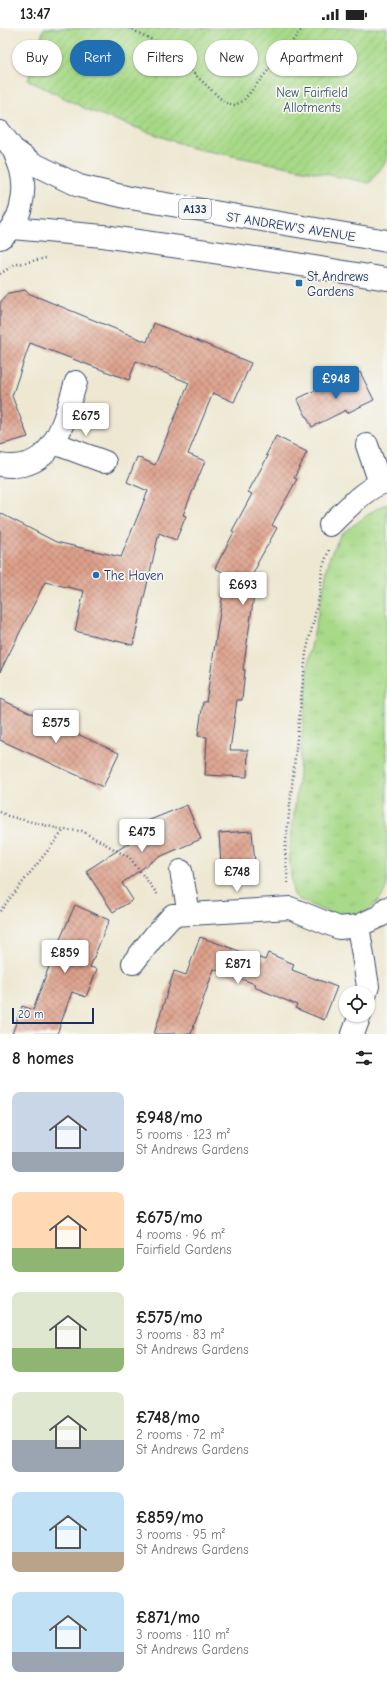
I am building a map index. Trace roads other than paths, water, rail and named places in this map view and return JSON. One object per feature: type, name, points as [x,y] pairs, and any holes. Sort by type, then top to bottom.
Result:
[{"type":"main road","name":"ST ANDREW'S AVENUE","points":[[0,132],[13,149],[32,163],[48,172],[86,188],[130,198],[387,241]]},
{"type":"main road","points":[[13,149],[21,170],[23,197],[20,210],[6,233],[103,236],[289,262],[387,279]]},
{"type":"main road","points":[[0,465],[13,467],[35,462],[54,443],[76,382]]},
{"type":"main road","points":[[54,443],[105,462]]},
{"type":"main road","points":[[330,524],[360,496],[384,482],[367,445]]},
{"type":"main road","points":[[181,871],[181,914]]},
{"type":"main road","points":[[133,963],[155,935],[181,914],[290,908],[339,928],[358,926],[382,915],[387,908]]},
{"type":"main road","points":[[358,926],[368,986]]},
{"type":"main road","points":[[353,1034],[357,1022]]},
{"type":"place","name":"St Andrews Gardens","points":[[299,283]]},
{"type":"place","name":"The Haven","points":[[96,575]]},
{"type":"park label","name":"New Fairfield Allotments","points":[[312,100]]}]
